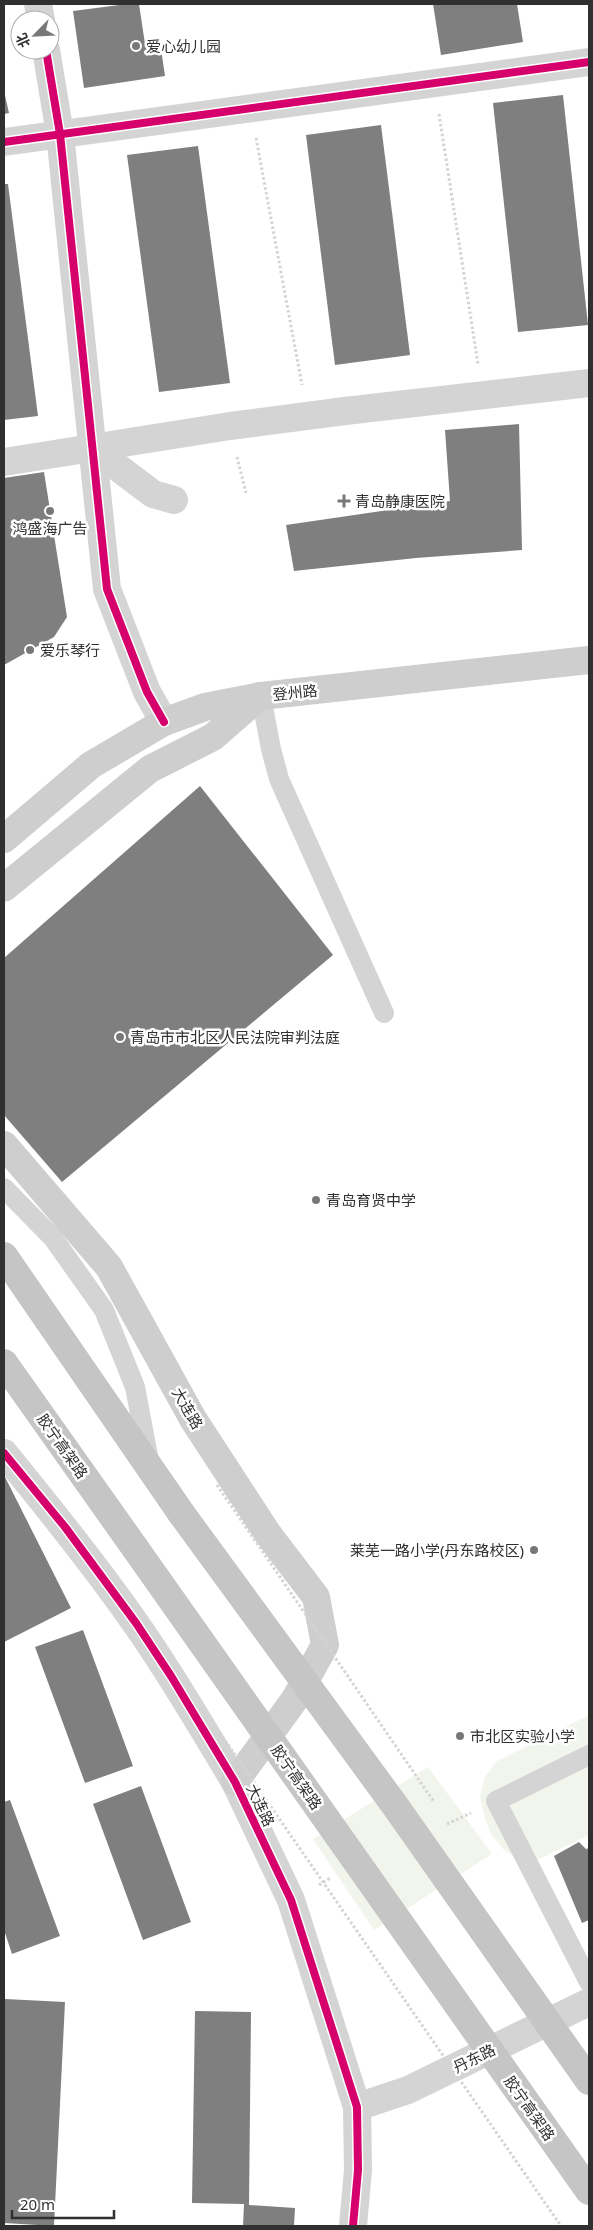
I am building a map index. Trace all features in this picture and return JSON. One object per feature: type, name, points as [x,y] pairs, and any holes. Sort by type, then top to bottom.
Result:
[{"type":"highway","points":[[4,1256],[181,1513],[396,1807],[589,2081]]},
{"type":"highway","name":"胶宁高架路","points":[[4,1363],[589,2191]]},
{"type":"main road","name":"登州路","points":[[4,888],[150,769],[213,737],[261,696],[589,660]]},
{"type":"main road","points":[[4,839],[91,765],[164,722],[205,707],[261,696]]},
{"type":"main road","name":"大连路","points":[[4,1145],[109,1266],[192,1419],[268,1534],[316,1596],[325,1644],[295,1699],[235,1782]]},
{"type":"street","points":[[48,60],[60,134],[107,589],[147,692],[164,722]]},
{"type":"street","points":[[4,142],[589,62]]},
{"type":"street","points":[[4,462],[189,432],[345,411],[589,383]]},
{"type":"street","points":[[92,448],[153,494],[174,500]]},
{"type":"street","name":"大连路","points":[[4,1453],[65,1527],[136,1623],[171,1676],[235,1782],[291,1900],[357,2107],[358,2170],[353,2226]]},
{"type":"street","name":"丹东路","points":[[357,2107],[408,2090],[589,2002]]},
{"type":"lane","points":[[261,696],[279,779],[384,1013]]},
{"type":"lane","points":[[4,1188],[53,1238],[104,1310],[135,1387],[150,1468]]},
{"type":"lane","points":[[589,1755],[496,1801],[589,1982]]},
{"type":"path","points":[[441,131],[475,347]]},
{"type":"path","points":[[261,161],[301,373]]},
{"type":"path","points":[[217,1485],[437,1806]]},
{"type":"path","points":[[103,1564],[561,2226]]},
{"type":"path","points":[[448,1822],[454,1830]]},
{"type":"path","points":[[319,1885],[334,1877]]},
{"type":"shaded area","points":[[589,1715],[589,1835],[539,1859],[521,1861],[503,1849],[491,1834],[484,1816],[480,1796],[485,1777],[497,1761]]},
{"type":"shaded area","points":[[428,1767],[492,1854],[374,1930],[313,1839]]},
{"type":"building","points":[[139,4],[145,44],[160,42],[165,76],[84,88],[73,11]]},
{"type":"building","points":[[433,4],[517,4],[523,42],[441,55]]},
{"type":"building","points":[[4,91],[9,113],[4,114]]},
{"type":"building","points":[[563,95],[588,325],[518,332],[493,103]]},
{"type":"building","points":[[381,125],[410,355],[335,365],[306,135]]},
{"type":"building","points":[[198,146],[230,383],[159,392],[127,155]]},
{"type":"building","points":[[4,184],[8,184],[38,416],[4,420]]},
{"type":"building","name":"青岛静康医院","points":[[519,424],[522,550],[416,558],[294,571],[286,525],[450,501],[445,430]]},
{"type":"building","points":[[44,472],[67,617],[54,637],[4,665],[4,478]]},
{"type":"building","name":"青岛市市北区人民法院审判法庭","points":[[200,786],[333,955],[62,1182],[4,1115],[4,958]]},
{"type":"building","points":[[4,1475],[71,1608],[4,1642]]},
{"type":"building","points":[[83,1630],[133,1766],[85,1783],[35,1647]]},
{"type":"building","points":[[141,1786],[191,1922],[143,1940],[93,1804]]},
{"type":"building","points":[[10,1800],[60,1936],[12,1954],[4,1930],[4,1802]]},
{"type":"building","points":[[579,1842],[586,1849],[589,1848],[589,1920],[582,1923],[554,1856]]},
{"type":"building","points":[[5,1999],[65,2002],[54,2226],[4,2223]]},
{"type":"building","points":[[195,2011],[251,2012],[249,2205],[295,2208],[294,2226],[243,2226],[244,2204],[192,2203]]},
{"type":"cycle path","points":[[48,60],[60,134],[107,589],[147,692],[164,722]]},
{"type":"cycle path","points":[[4,142],[589,62]]},
{"type":"cycle path","points":[[4,1453],[65,1527],[136,1623],[171,1676],[235,1782],[291,1900],[357,2107],[358,2170],[353,2226]]},
{"type":"place","name":"爱心幼儿园","points":[[136,46]]},
{"type":"place","name":"青岛静康医院","points":[[344,501]]},
{"type":"place","name":"鸿盛海广告","points":[[50,511]]},
{"type":"place","name":"爱乐琴行","points":[[30,650]]},
{"type":"place","name":"青岛市市北区人民法院审判法庭","points":[[120,1037]]},
{"type":"place","name":"青岛育贤中学","points":[[316,1200]]},
{"type":"place","name":"莱芜一路小学(丹东路校区)","points":[[534,1550]]},
{"type":"place","name":"市北区实验小学","points":[[460,1736]]}]
